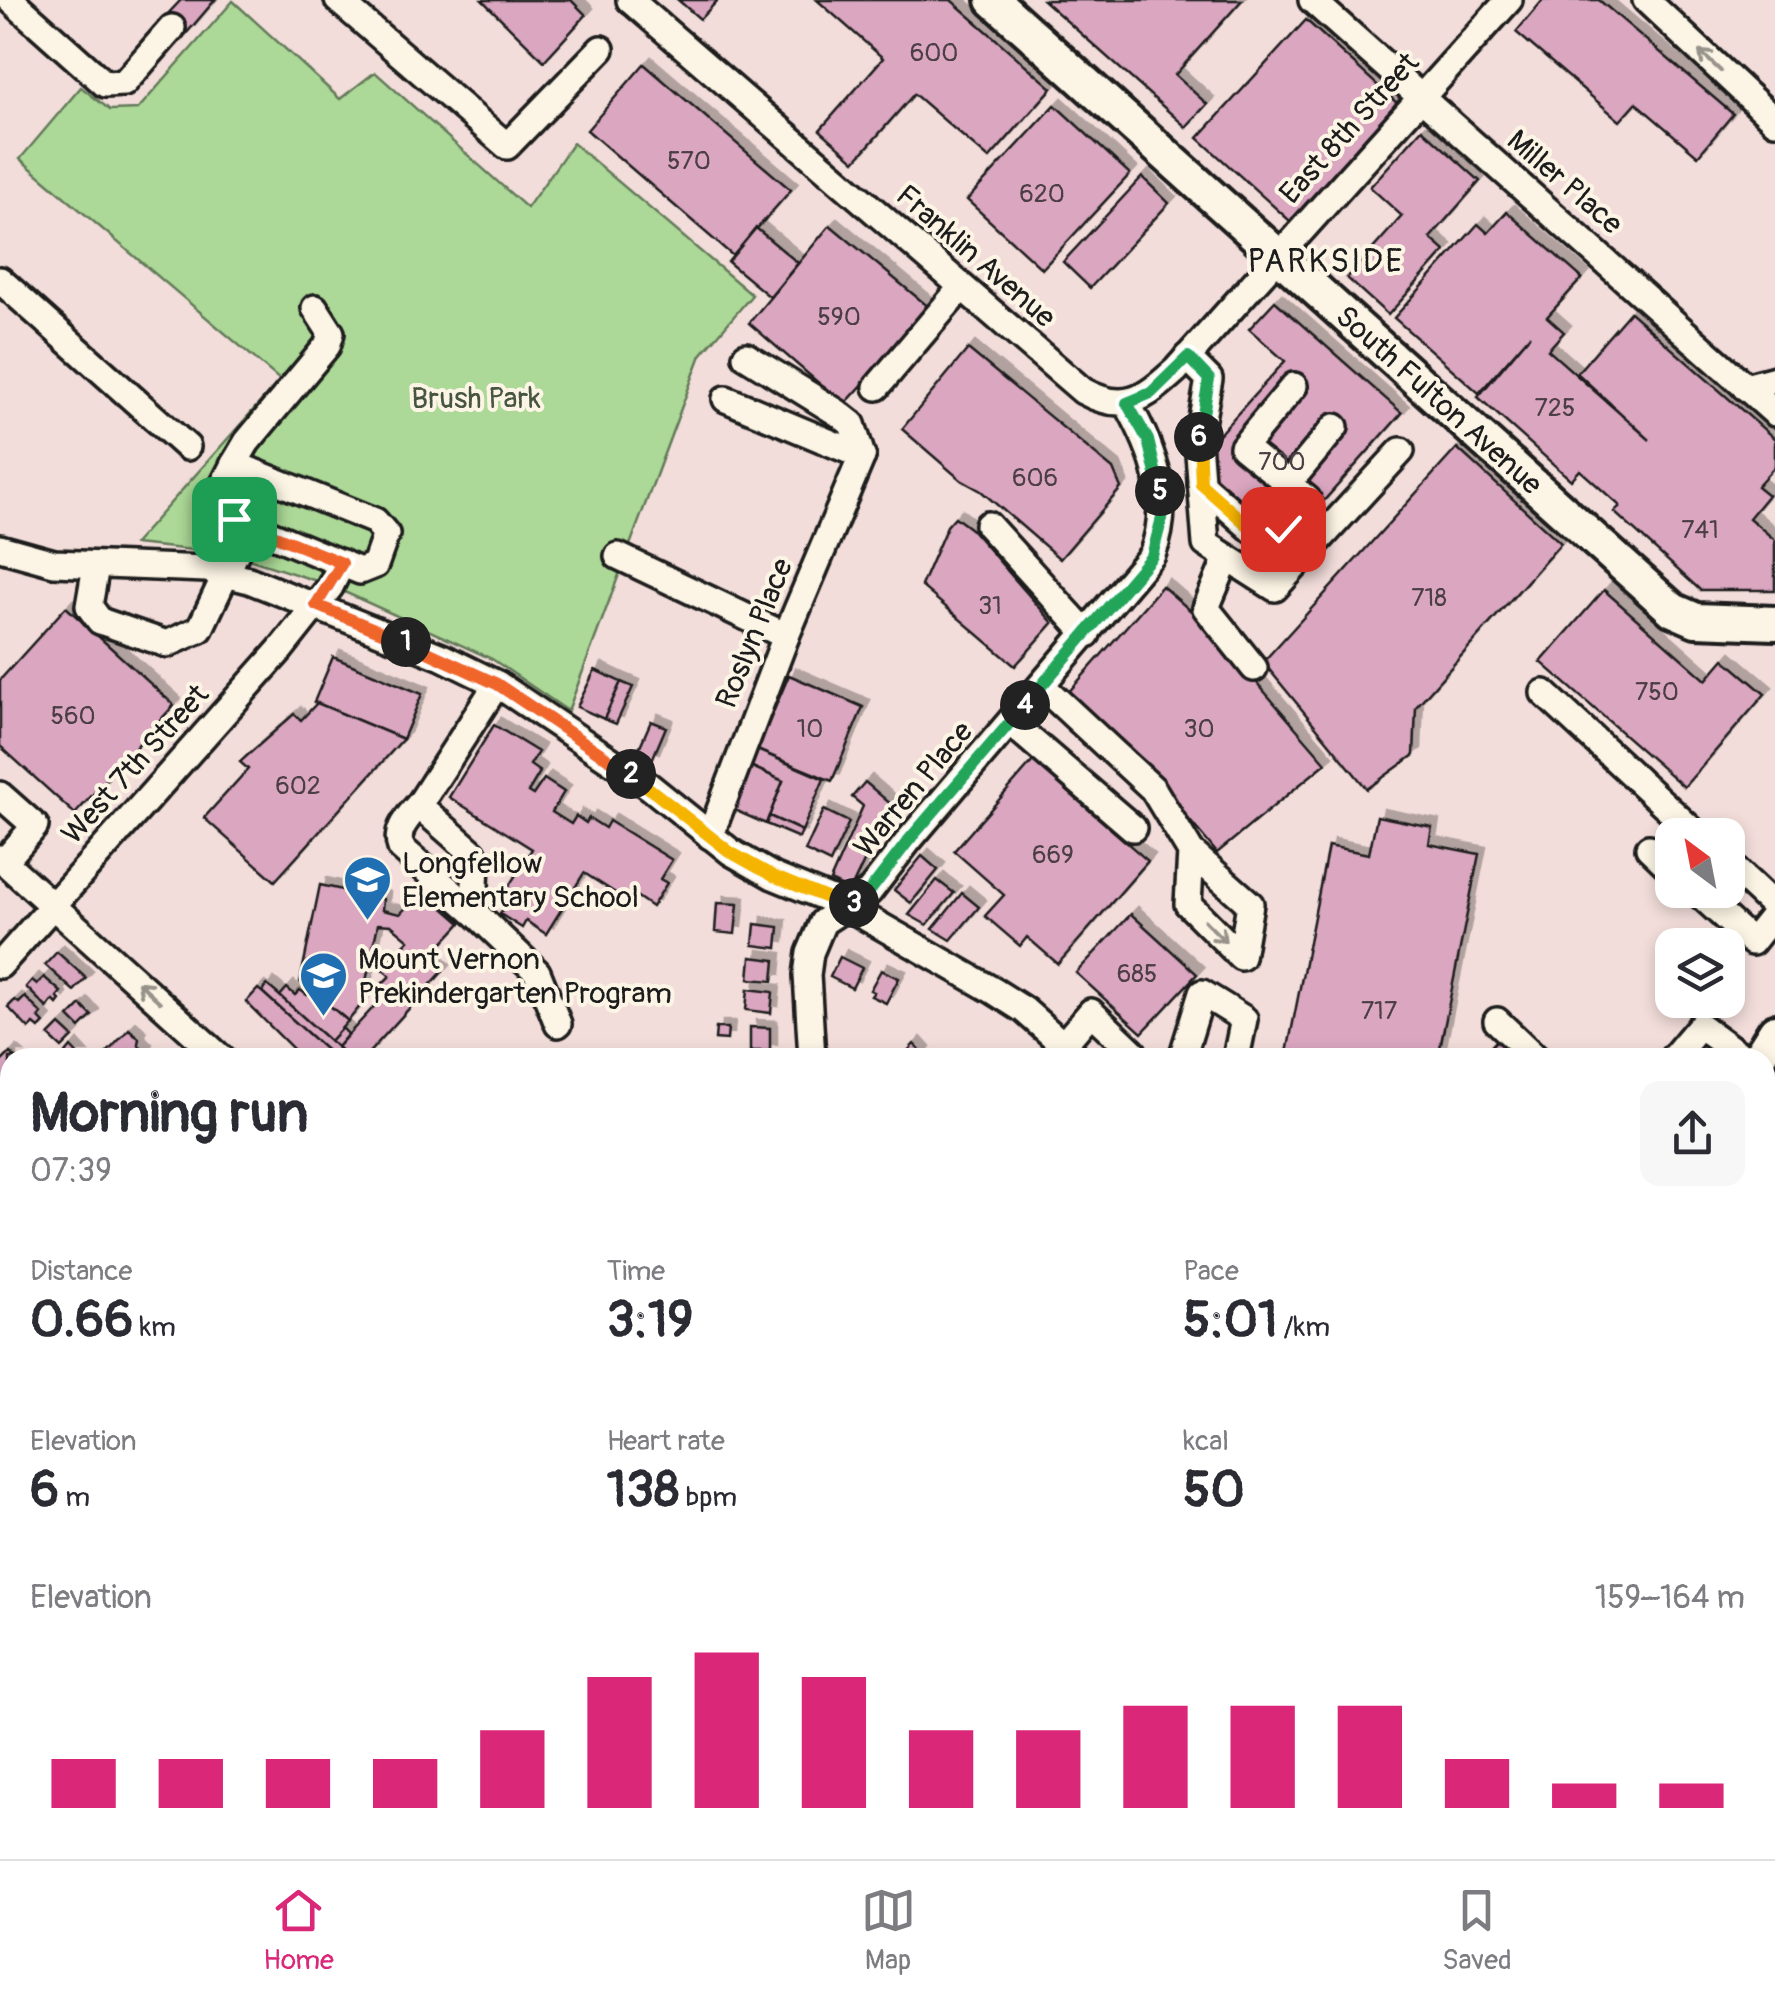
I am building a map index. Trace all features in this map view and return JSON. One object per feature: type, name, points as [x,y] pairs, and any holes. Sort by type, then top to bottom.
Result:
[{"type":"main road","name":"South Fulton Avenue","points":[[994,0],[1673,610],[1696,620],[1775,623]]},
{"type":"street","points":[[11,0],[98,78],[112,85],[124,83],[133,75],[172,28]]},
{"type":"street","points":[[338,0],[507,146],[601,49]]},
{"type":"street","name":"Franklin Avenue","points":[[630,0],[1083,390],[1100,400],[1127,403]]},
{"type":"street","name":"Miller Place","points":[[1312,0],[1775,413]]},
{"type":"street","name":"East 8th Street","points":[[1278,255],[1509,0]]},
{"type":"street","points":[[1646,0],[1775,121]]},
{"type":"street","points":[[1127,403],[1151,393],[1188,357],[1278,255]]},
{"type":"street","points":[[0,280],[187,447]]},
{"type":"street","points":[[877,387],[961,288]]},
{"type":"street","points":[[234,464],[384,528],[386,534],[371,569],[360,571],[220,513],[214,503],[234,464],[247,442],[327,346],[331,333],[315,308]]},
{"type":"street","points":[[746,356],[852,424],[862,456]]},
{"type":"street","points":[[1188,357],[1209,379],[1198,441],[1206,544],[1275,588],[1401,452]]},
{"type":"street","points":[[1746,386],[1775,379]]},
{"type":"street","points":[[1201,484],[1263,536],[1283,529],[1307,499],[1243,447],[1294,386]]},
{"type":"street","points":[[726,399],[862,456]]},
{"type":"street","name":"Warren Place","points":[[811,1048],[807,975],[810,953],[823,922],[869,892],[1152,556],[1163,514],[1148,440],[1127,403]]},
{"type":"street","points":[[1288,484],[1335,426]]},
{"type":"street","name":"Roslyn Place","points":[[710,836],[786,636],[862,456]]},
{"type":"street","points":[[96,566],[89,606],[100,621],[167,644],[200,629],[249,525]]},
{"type":"street","points":[[988,525],[1088,634]]},
{"type":"street","points":[[0,548],[54,563],[186,568],[226,574],[316,605],[442,657],[497,684],[649,786],[710,836],[773,876],[846,906],[994,991],[1067,1048]]},
{"type":"street","points":[[618,556],[786,636]]},
{"type":"street","points":[[1226,558],[1206,608],[1254,668]]},
{"type":"street","name":"West 7th Street","points":[[0,966],[316,605],[342,563]]},
{"type":"street","points":[[497,684],[397,838],[400,848],[537,972],[558,1024]]},
{"type":"street","points":[[1042,686],[1153,789],[1191,852]]},
{"type":"street","points":[[1544,694],[1679,818]]},
{"type":"street","points":[[1010,723],[1133,828]]},
{"type":"street","points":[[2,802],[34,826],[2,860],[210,1048]]},
{"type":"street","points":[[421,802],[424,810],[473,853],[474,912]]},
{"type":"street","points":[[1649,848],[1655,854]]},
{"type":"street","points":[[1715,908],[1752,942],[1775,910],[1745,880]]},
{"type":"street","points":[[1185,1048],[1202,993],[1244,1019],[1238,1048]]},
{"type":"street","points":[[1073,1048],[1092,1012],[1129,1048]]},
{"type":"street","points":[[1497,1021],[1525,1048]]},
{"type":"street","points":[[1681,1048],[1700,1026],[1730,1048]]},
{"type":"green space","name":"Brush Park","points":[[233,1],[340,99],[375,72],[527,208],[573,143],[752,295],[701,355],[568,711],[492,659],[329,585],[233,554],[134,544],[280,380],[20,159],[81,87],[110,110],[138,109]]},
{"type":"building","points":[[181,0],[215,0],[186,34],[166,16]]},
{"type":"building","points":[[482,0],[571,0],[586,15],[544,61]]},
{"type":"building","points":[[678,0],[718,0],[700,19]]},
{"type":"building","points":[[817,0],[951,0],[1052,88],[989,159],[914,94],[855,161],[820,130],[883,58]]},
{"type":"building","points":[[1043,0],[1242,0],[1175,75],[1207,104],[1186,127]]},
{"type":"building","points":[[1543,0],[1599,0],[1733,114],[1698,156],[1636,103],[1620,121],[1516,32]]},
{"type":"building","points":[[1306,20],[1397,103],[1290,221],[1198,138]]},
{"type":"building","points":[[644,64],[791,190],[733,256],[587,130]]},
{"type":"building","points":[[1055,105],[1130,174],[1042,269],[967,200]]},
{"type":"building","points":[[1422,129],[1480,181],[1430,238],[1445,251],[1388,315],[1347,278],[1402,216],[1370,187]]},
{"type":"building","points":[[1142,177],[1169,203],[1090,288],[1063,262]]},
{"type":"building","points":[[1507,212],[1582,278],[1547,317],[1564,332],[1548,350],[1650,440],[1577,373],[1630,312],[1775,439],[1775,466],[1757,486],[1768,495],[1749,518],[1775,540],[1775,590],[1700,590],[1614,512],[1620,506],[1580,470],[1571,480],[1478,397],[1530,335],[1479,393],[1394,318],[1478,224],[1488,233]]},
{"type":"building","points":[[830,225],[931,309],[844,405],[749,323]]},
{"type":"building","points":[[756,228],[798,263],[770,297],[728,262]]},
{"type":"building","points":[[1275,301],[1402,413],[1272,559],[1211,504],[1213,441],[1285,361],[1249,329]]},
{"type":"building","points":[[968,349],[1113,469],[1121,488],[1060,559],[902,429]]},
{"type":"building","points":[[1457,448],[1561,543],[1416,707],[1414,755],[1367,789],[1263,662]]},
{"type":"building","points":[[955,517],[971,529],[1053,623],[1015,666],[921,586],[947,526]]},
{"type":"building","points":[[1162,586],[1206,624],[1326,763],[1217,853],[1140,761],[1067,694]]},
{"type":"building","points":[[1604,590],[1706,680],[1724,659],[1765,694],[1684,787],[1541,662]]},
{"type":"building","points":[[66,607],[174,705],[75,814],[0,746],[0,680]]},
{"type":"building","points":[[333,657],[422,694],[403,739],[314,702]]},
{"type":"building","points":[[595,670],[621,682],[604,719],[577,707]]},
{"type":"building","points":[[789,675],[863,707],[832,781],[757,750]]},
{"type":"building","points":[[621,682],[633,687],[616,724],[604,719]]},
{"type":"building","points":[[317,703],[403,739],[275,881],[204,818],[248,769],[240,762],[294,714],[301,720]]},
{"type":"building","points":[[651,721],[666,727],[652,760],[637,753]]},
{"type":"building","points":[[494,725],[538,752],[530,765],[540,772],[528,792],[533,795],[544,779],[564,792],[552,812],[571,824],[576,816],[586,823],[589,818],[605,828],[609,821],[672,860],[660,879],[667,883],[652,907],[636,896],[631,903],[584,873],[546,934],[526,921],[522,928],[500,914],[510,897],[504,894],[532,849],[449,797]]},
{"type":"building","points":[[757,750],[824,779],[802,831],[769,816],[783,781],[750,766]]},
{"type":"building","points":[[1033,761],[1148,861],[1058,964],[1027,937],[1020,946],[985,916],[1004,895],[954,851]]},
{"type":"building","points":[[750,766],[783,781],[766,824],[732,809]]},
{"type":"building","points":[[865,782],[899,811],[876,836],[852,887],[847,889],[830,881],[863,806],[852,797]]},
{"type":"building","points":[[824,810],[849,822],[830,863],[805,851]]},
{"type":"building","points":[[769,816],[802,831],[799,838],[766,824]]},
{"type":"building","points":[[1377,816],[1432,827],[1429,844],[1479,854],[1440,1048],[1288,1048],[1328,846],[1369,854]]},
{"type":"building","points":[[922,856],[938,870],[911,903],[894,890]]},
{"type":"building","points":[[937,880],[954,893],[927,925],[909,915]]},
{"type":"building","points":[[320,885],[383,899],[382,910],[400,914],[423,890],[461,923],[429,958],[443,971],[373,1048],[337,1047],[381,999],[374,992],[390,976],[381,968],[409,940],[391,925],[378,924],[361,1005],[348,1021],[300,982]]},
{"type":"building","points":[[962,893],[979,907],[951,940],[933,929]]},
{"type":"building","points":[[717,903],[738,904],[735,934],[715,932]]},
{"type":"building","points":[[1131,914],[1197,974],[1142,1033],[1076,973]]},
{"type":"building","points":[[755,924],[779,927],[777,948],[753,945]]},
{"type":"building","points":[[57,952],[86,978],[74,991],[45,965]]},
{"type":"building","points":[[751,957],[775,960],[773,981],[749,979]]},
{"type":"building","points":[[840,957],[862,968],[852,988],[830,977]]},
{"type":"building","points":[[881,970],[899,978],[886,1003],[871,996],[874,992],[870,990]]},
{"type":"building","points":[[44,977],[61,992],[57,1004],[53,1000],[47,1008],[26,987],[32,980],[37,984]]},
{"type":"building","points":[[267,985],[338,1048],[324,1048],[262,992]]},
{"type":"building","points":[[287,988],[295,995],[300,990],[307,995],[311,990],[348,1021],[330,1041],[280,996]]},
{"type":"building","points":[[258,989],[324,1048],[292,1048],[246,1002]]},
{"type":"building","points":[[748,989],[773,992],[771,1013],[746,1010]]},
{"type":"building","points":[[25,997],[42,1014],[39,1018],[44,1023],[39,1028],[34,1024],[29,1029],[8,1007]]},
{"type":"building","points":[[81,1005],[92,1016],[80,1028],[69,1017]]},
{"type":"building","points":[[60,1025],[73,1037],[62,1048],[49,1036]]},
{"type":"building","points":[[750,1027],[770,1028],[770,1048],[750,1048]]},
{"type":"building","points":[[342,1028],[348,1034],[337,1047],[330,1041]]},
{"type":"building","points":[[716,1028],[728,1028],[727,1040],[715,1039]]},
{"type":"building","points":[[129,1029],[139,1038],[142,1048],[112,1048]]},
{"type":"building","points":[[1497,1040],[1506,1048],[1489,1048]]},
{"type":"place","name":"Longfellow Elementary School","points":[[367,922]]},
{"type":"place","name":"Mount Vernon Prekindergarten Program","points":[[323,1018]]},
{"type":"district","name":"PARKSIDE","points":[[1326,261]]},
{"type":"route","points":[[234,519],[342,563],[316,605],[497,684],[649,786],[730,852],[773,876],[846,906],[869,892],[1152,556],[1163,514],[1160,489],[1148,440],[1127,403],[1151,393],[1188,357],[1209,379],[1198,441],[1201,484],[1263,536],[1283,529]]}]
